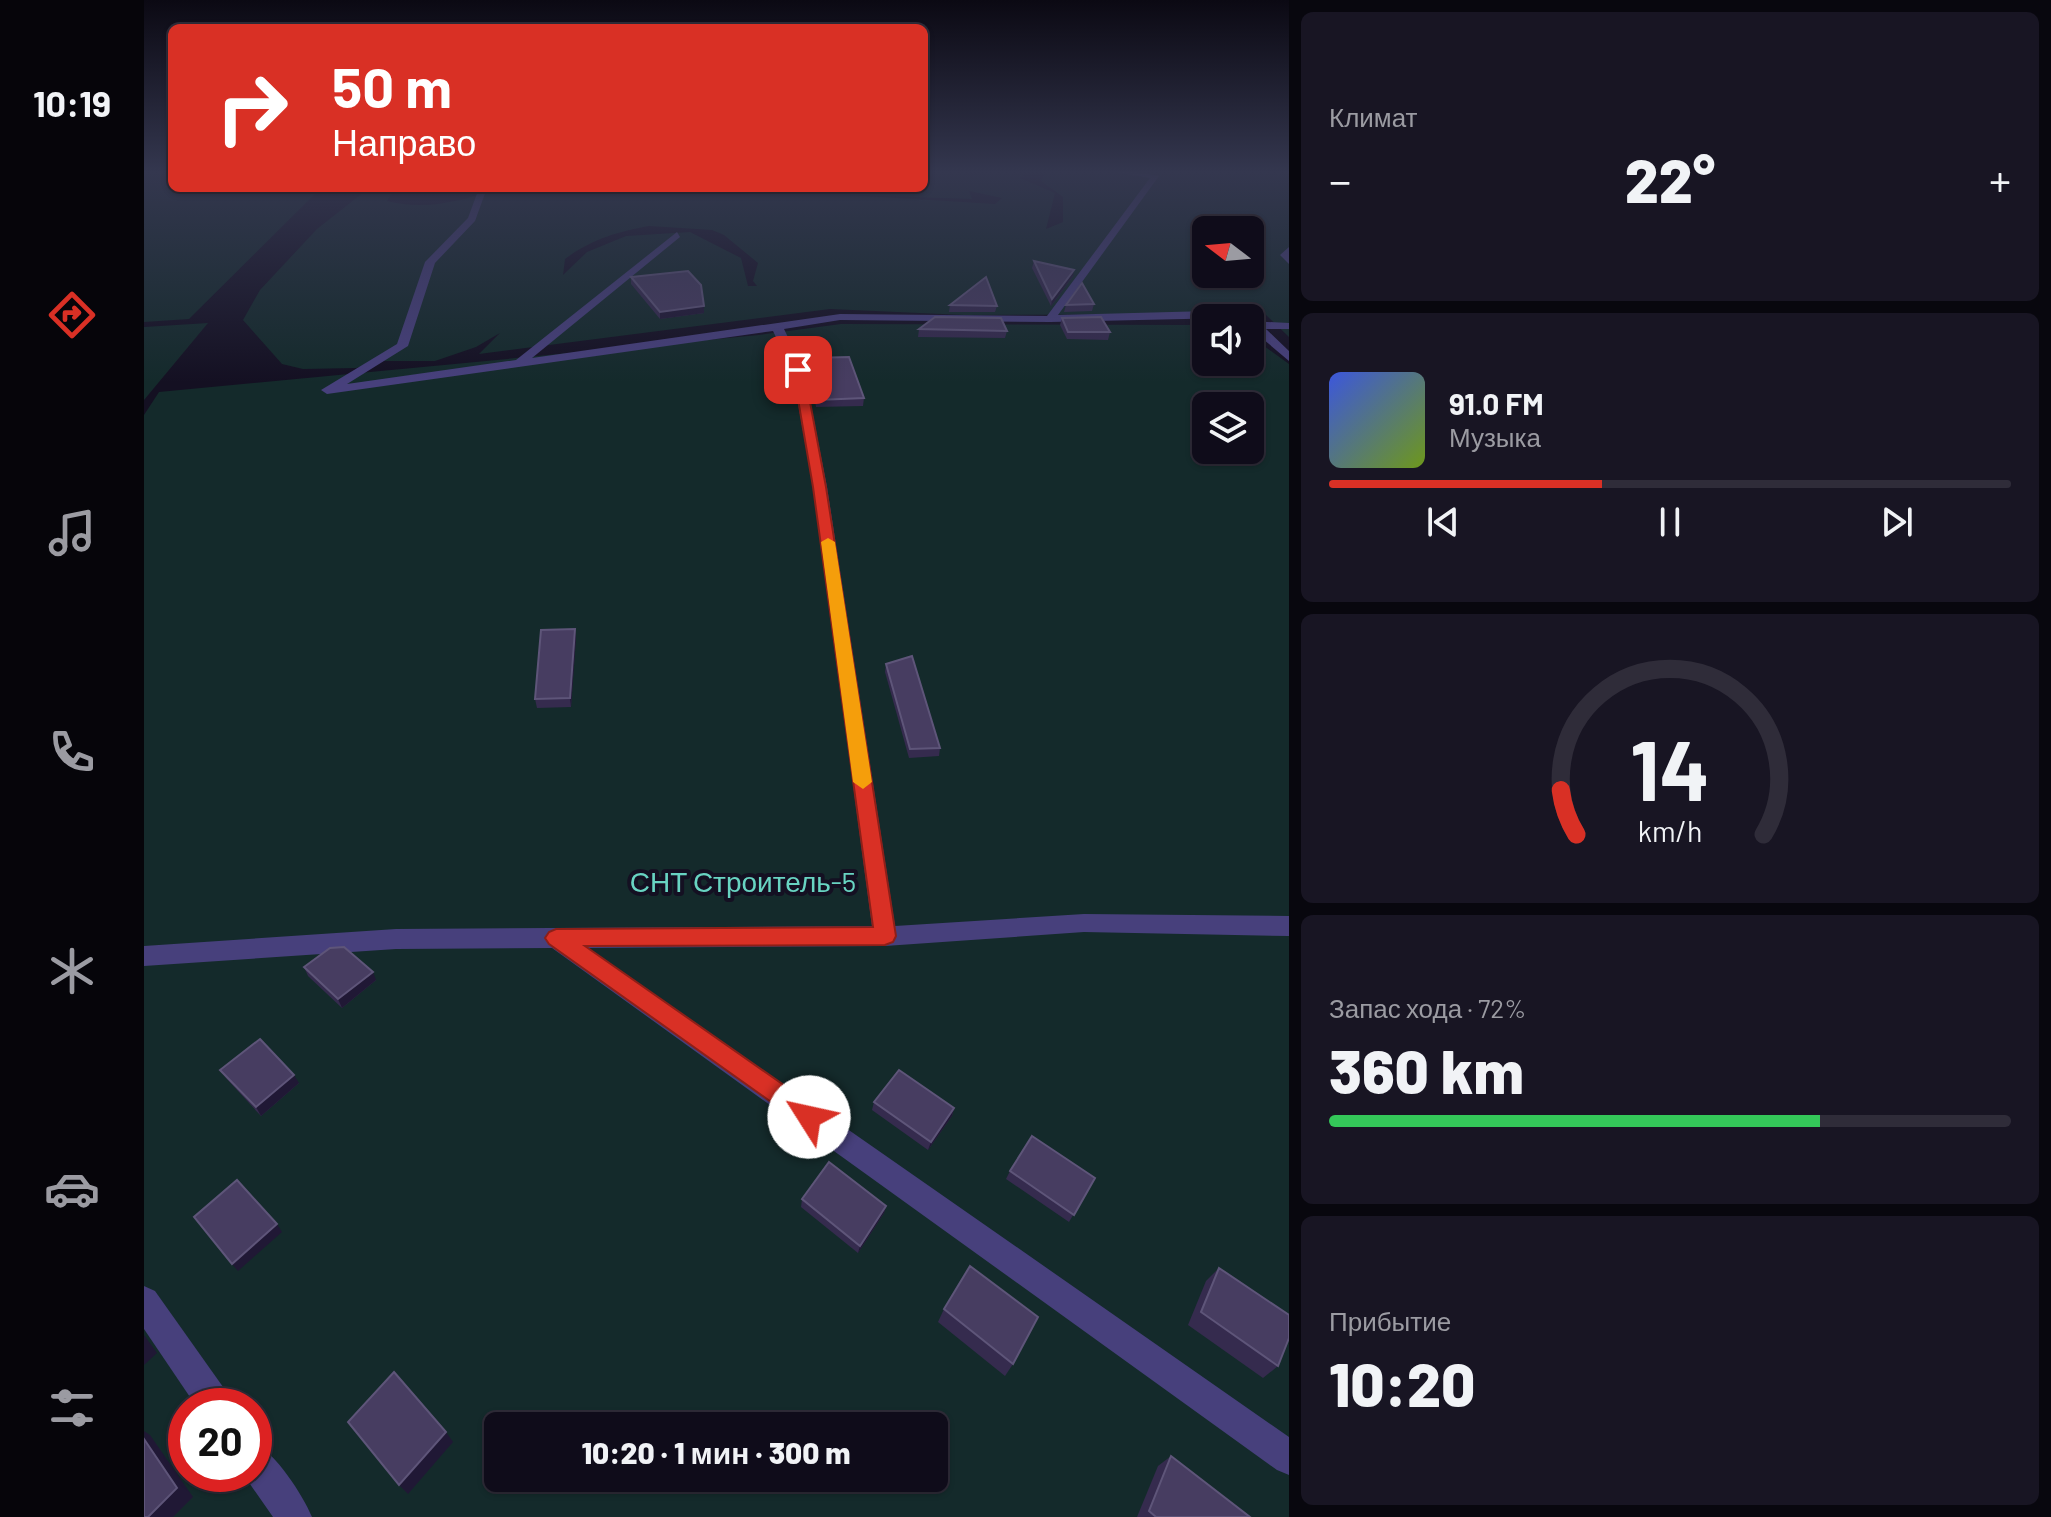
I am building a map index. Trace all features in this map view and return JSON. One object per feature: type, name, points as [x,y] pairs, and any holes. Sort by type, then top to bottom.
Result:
[{"type":"street","points":[[451,241],[430,262],[402,346],[327,390],[840,317],[1050,319],[1192,315]]},
{"type":"street","points":[[519,362],[670,241]]},
{"type":"street","points":[[1050,319],[1107,241]]},
{"type":"street","points":[[1289,250],[1285,255],[1289,261]]},
{"type":"street","points":[[1264,325],[1289,326]]},
{"type":"street","points":[[777,327],[798,370],[820,487],[885,936]]},
{"type":"street","points":[[1264,335],[1289,357]]},
{"type":"street","points":[[144,956],[396,939],[885,936],[1084,923],[1289,926]]},
{"type":"street","points":[[556,938],[1289,1458]]},
{"type":"street","points":[[144,1302],[204,1388]]},
{"type":"street","points":[[272,1486],[294,1517]]},
{"type":"green space","points":[[144,241],[268,241],[189,319],[144,322]]},
{"type":"green space","points":[[306,241],[597,241],[565,259],[563,275],[587,252],[614,241],[707,241],[741,258],[748,286],[757,286],[753,281],[758,263],[731,241],[1192,241],[1192,288],[1264,288],[1264,241],[1289,241],[1289,337],[1264,314],[1264,304],[1192,304],[1192,314],[964,315],[830,309],[479,354],[500,333],[476,347],[435,361],[383,361],[356,368],[303,369],[282,364],[243,320],[260,290]]},
{"type":"green space","points":[[208,323],[144,400],[144,327]]},
{"type":"green space","name":"СНТ Строитель-5","points":[[841,324],[1192,325],[1192,376],[1264,376],[1264,346],[1289,364],[1289,1517],[144,1517],[144,415],[159,392],[759,335]]},
{"type":"building","points":[[1034,261],[1074,270],[1052,299]]},
{"type":"building","points":[[688,271],[701,285],[704,306],[660,312],[631,277]]},
{"type":"building","points":[[986,277],[997,306],[950,305]]},
{"type":"building","points":[[1082,283],[1094,304],[1066,305]]},
{"type":"building","points":[[935,317],[1001,318],[1007,331],[919,329]]},
{"type":"building","points":[[1101,317],[1110,332],[1068,332],[1062,318]]},
{"type":"building","points":[[849,357],[864,398],[817,400],[811,358]]},
{"type":"building","points":[[575,629],[570,698],[535,699],[541,630]]},
{"type":"building","points":[[912,656],[940,748],[910,749],[886,664]]},
{"type":"building","points":[[344,947],[373,972],[338,999],[304,967],[330,948]]},
{"type":"building","points":[[260,1039],[294,1075],[256,1107],[220,1070]]},
{"type":"building","points":[[899,1070],[954,1108],[931,1142],[874,1102]]},
{"type":"building","points":[[1032,1136],[1095,1178],[1074,1215],[1010,1171]]},
{"type":"building","points":[[829,1162],[886,1206],[860,1246],[802,1199]]},
{"type":"building","points":[[237,1180],[277,1224],[232,1264],[194,1217]]},
{"type":"building","points":[[970,1266],[1038,1317],[1013,1364],[944,1309]]},
{"type":"building","points":[[1219,1268],[1289,1315],[1289,1338],[1278,1366],[1201,1312]]},
{"type":"building","points":[[394,1372],[446,1432],[399,1485],[348,1422]]},
{"type":"building","points":[[144,1439],[168,1475],[168,1492],[173,1492],[148,1517],[144,1517]]},
{"type":"building","points":[[1171,1456],[1250,1517],[1156,1517],[1149,1511]]},
{"type":"slow traffic","points":[[828,542],[863,782]]},
{"type":"route","points":[[798,370],[820,487],[885,936],[556,938],[809,1117]]}]
